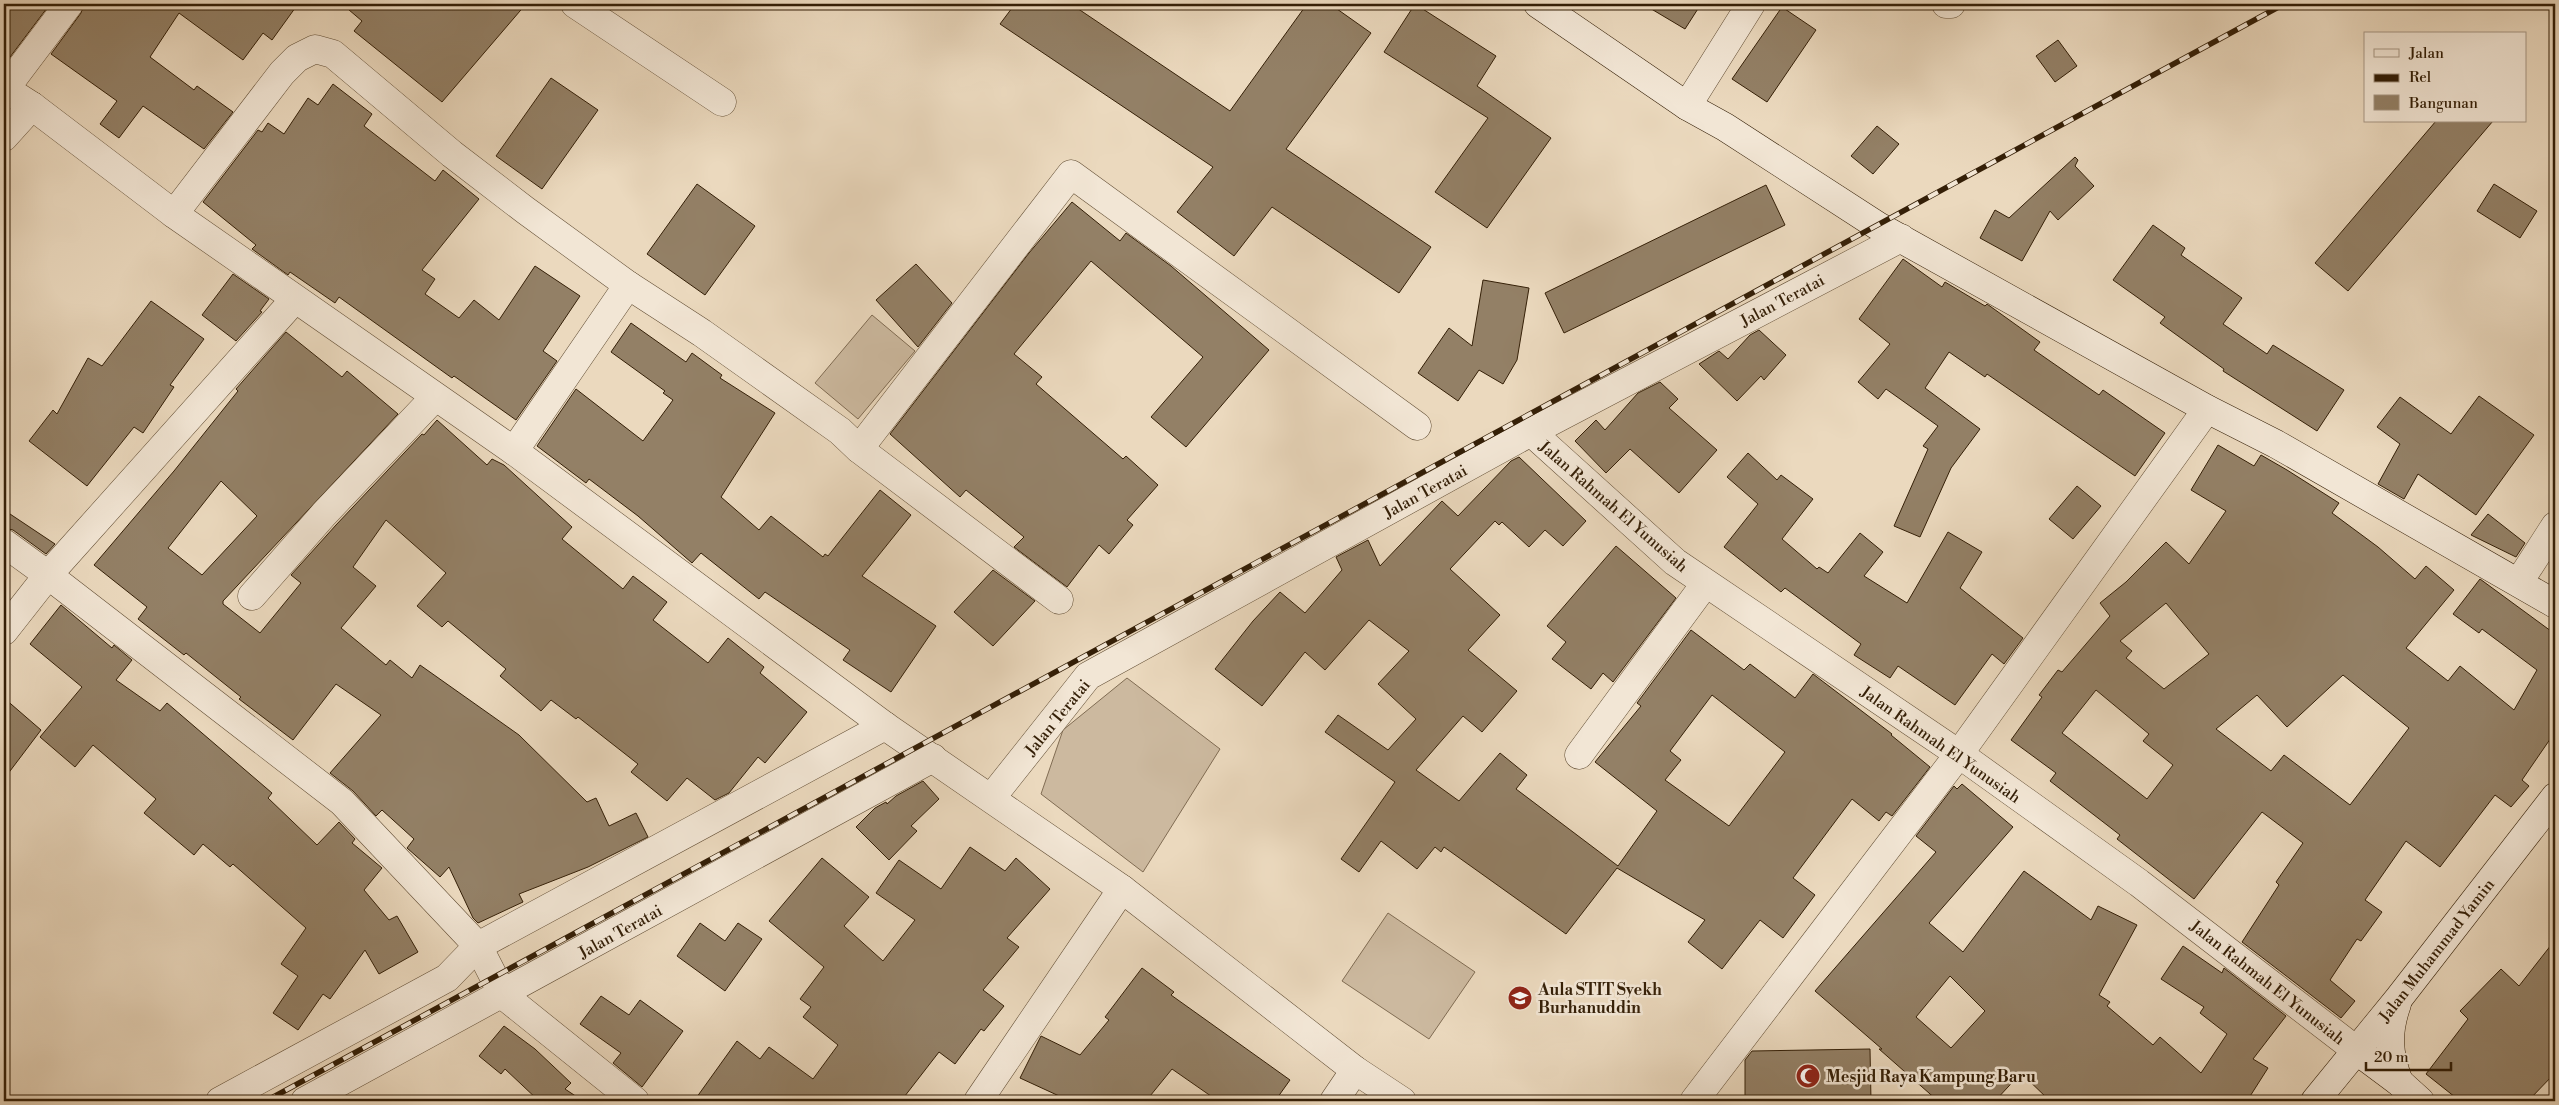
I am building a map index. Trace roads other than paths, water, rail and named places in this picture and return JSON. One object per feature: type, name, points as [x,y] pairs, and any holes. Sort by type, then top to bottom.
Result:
[{"type":"street","points":[[69,4],[5,89],[32,106],[174,214],[514,451],[885,726],[992,797],[1122,889],[1355,1070],[1402,1101]]},
{"type":"street","points":[[575,4],[722,102]]},
{"type":"street","points":[[1687,106],[1751,4]]},
{"type":"street","points":[[1549,7],[1687,106],[1725,127],[1878,226],[2207,409],[2276,444],[2555,604]]},
{"type":"street","points":[[174,214],[282,73],[297,58],[315,49],[333,54],[452,154],[628,285],[718,344],[840,431],[859,449],[1059,600]]},
{"type":"street","points":[[4,137],[32,106]]},
{"type":"street","points":[[859,449],[1071,174],[1417,426]]},
{"type":"street","name":"Jalan Teratai","points":[[992,797],[1088,676],[1531,432],[1901,238]]},
{"type":"street","points":[[514,451],[628,285]]},
{"type":"street","points":[[4,631],[48,575],[295,298]]},
{"type":"street","points":[[252,596],[324,514],[434,397]]},
{"type":"street","points":[[1694,1101],[1960,754],[2207,409]]},
{"type":"street","name":"Jalan Rahmah El Yunusiah","points":[[1531,432],[1675,562],[1960,754],[2139,884],[2398,1082],[2420,1101]]},
{"type":"street","points":[[2519,582],[2555,526]]},
{"type":"street","points":[[4,543],[342,802],[478,946],[503,995],[634,1101]]},
{"type":"street","points":[[1579,755],[1705,584]]},
{"type":"street","points":[[220,1101],[447,978],[478,946],[885,726]]},
{"type":"street","name":"Jalan Teratai","points":[[305,1101],[503,995],[933,758]]},
{"type":"street","name":"Jalan Muhammad Yamin","points":[[2315,1101],[2399,998],[2555,797]]},
{"type":"street","points":[[978,1101],[1122,889]]},
{"type":"street","points":[[2398,1082],[2392,1065],[2390,1024],[2399,998]]},
{"type":"street","points":[[1334,1101],[1355,1070]]},
{"type":"railway","points":[[266,1101],[2284,4]]},
{"type":"place","name":"Aula STIT Syekh Burhanuddin","points":[[1520,998]]},
{"type":"place","name":"Mesjid Raya Kampung Baru","points":[[1808,1076]]}]
